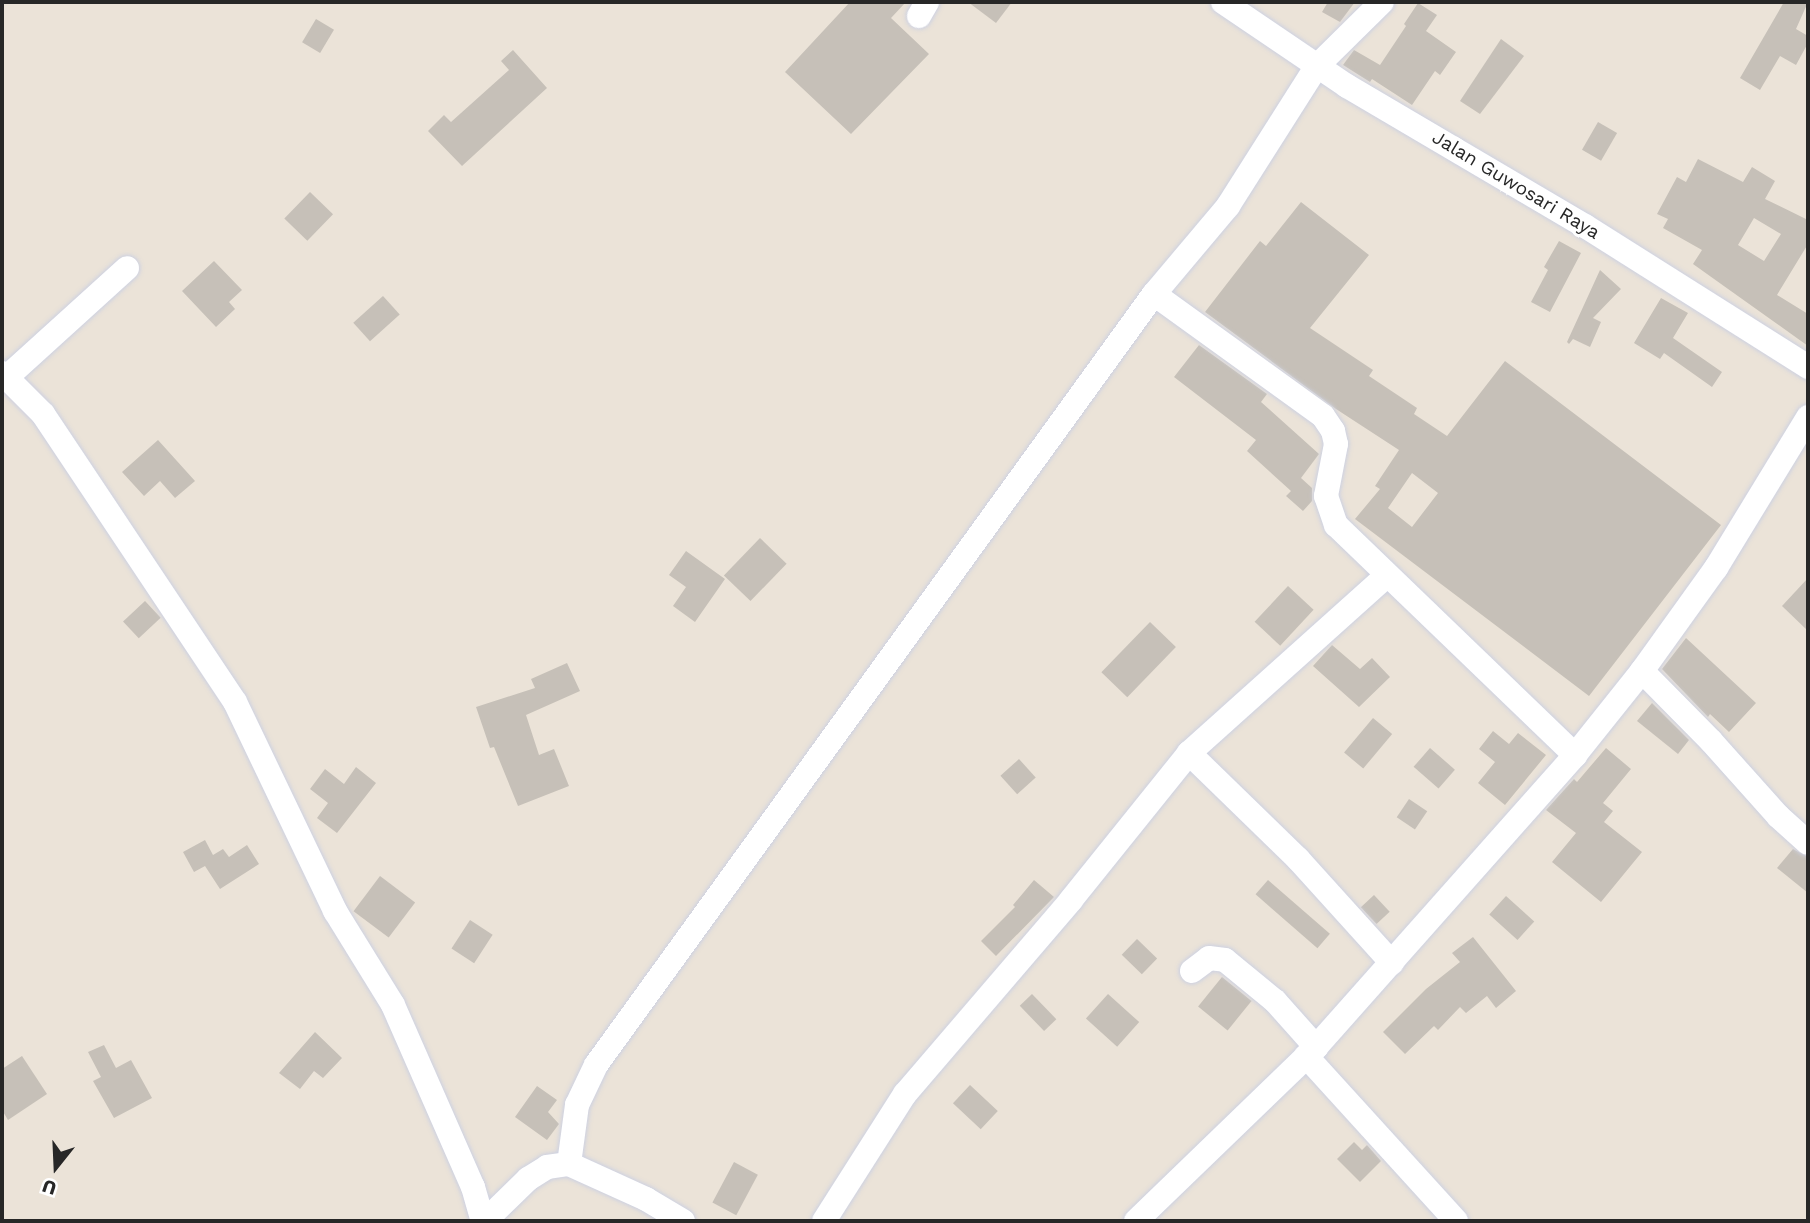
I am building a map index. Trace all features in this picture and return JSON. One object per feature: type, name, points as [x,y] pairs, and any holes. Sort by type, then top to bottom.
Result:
[{"type":"street","name":"Jalan Guwosari Raya","points":[[1223,2],[1317,66],[1585,226],[1808,367]]},
{"type":"street","points":[[569,1164],[576,1105],[583,1085],[596,1065],[1154,294],[1206,235],[1239,191],[1317,66],[1382,2]]},
{"type":"street","points":[[127,268],[4,375],[43,414],[235,702],[335,911],[393,1005],[473,1187],[484,1221],[528,1179],[547,1167],[569,1164],[646,1199],[683,1221]]},
{"type":"street","points":[[1154,294],[1323,416],[1333,431],[1336,444],[1326,496],[1336,525],[1575,755]]},
{"type":"street","points":[[1136,1221],[1311,1052],[1575,755],[1642,671],[1716,568],[1808,416]]},
{"type":"street","points":[[824,1221],[905,1094],[1071,900],[1189,752],[1386,576]]},
{"type":"street","points":[[1642,671],[1711,741],[1778,816],[1808,843]]},
{"type":"street","points":[[1189,752],[1298,859],[1392,963]]},
{"type":"street","points":[[1192,971],[1209,958],[1225,960],[1275,1002],[1311,1052],[1457,1221]]},
{"type":"building","points":[[850,2],[906,2],[891,18],[929,54],[851,134],[785,72]]},
{"type":"building","points":[[968,2],[1012,2],[996,23]]},
{"type":"building","points":[[1328,2],[1355,2],[1340,22],[1322,12]]},
{"type":"building","points":[[1784,2],[1808,2],[1796,29],[1808,36],[1808,43],[1796,65],[1780,56],[1760,90],[1740,78]]},
{"type":"building","points":[[1418,3],[1437,15],[1426,31],[1456,52],[1440,75],[1435,71],[1412,105],[1372,79],[1370,82],[1343,65],[1354,50],[1380,65]]},
{"type":"building","points":[[316,19],[334,30],[320,53],[302,42]]},
{"type":"building","points":[[1501,39],[1524,56],[1480,114],[1460,101]]},
{"type":"building","points":[[513,50],[547,88],[462,166],[428,131],[444,115],[451,122],[509,70],[501,61]]},
{"type":"building","points":[[1598,122],[1617,133],[1601,161],[1582,150]]},
{"type":"building","points":[[1698,159],[1743,182],[1752,167],[1775,181],[1765,199],[1808,220],[1808,244],[1777,295],[1808,314],[1808,346],[1693,264],[1702,250],[1663,228],[1668,219],[1657,214],[1677,177],[1686,182]],"holes":[[[1754,218],[1781,234],[1764,261],[1738,245]]]},
{"type":"building","points":[[310,192],[333,214],[307,241],[284,219]]},
{"type":"building","points":[[1301,202],[1369,255],[1310,328],[1373,370],[1369,376],[1417,408],[1414,414],[1447,436],[1505,361],[1721,525],[1589,696],[1355,519],[1380,489],[1375,486],[1399,450],[1336,409],[1205,312],[1260,241],[1266,246]],"holes":[[[1412,473],[1438,493],[1412,527],[1388,508]]]},
{"type":"building","points":[[1559,241],[1581,253],[1550,312],[1531,302],[1548,270],[1544,267]]},
{"type":"building","points":[[214,261],[242,290],[229,302],[235,309],[216,327],[182,291]]},
{"type":"building","points":[[1600,270],[1621,289],[1593,318],[1601,322],[1590,347],[1573,339],[1569,344],[1567,342]]},
{"type":"building","points":[[383,296],[400,315],[370,341],[353,323]]},
{"type":"building","points":[[1661,298],[1688,313],[1673,338],[1722,372],[1712,387],[1664,353],[1660,359],[1634,343]]},
{"type":"building","points":[[1199,345],[1267,394],[1261,402],[1319,454],[1301,478],[1312,488],[1312,501],[1303,511],[1286,496],[1291,491],[1247,451],[1256,440],[1174,377]]},
{"type":"building","points":[[158,440],[195,481],[175,498],[160,481],[144,496],[122,472]]},
{"type":"building","points":[[760,538],[787,564],[750,601],[724,575]]},
{"type":"building","points":[[686,551],[725,579],[695,622],[673,606],[686,587],[669,575]]},
{"type":"building","points":[[1808,578],[1808,631],[1782,606]]},
{"type":"building","points":[[1288,586],[1314,610],[1280,646],[1255,622]]},
{"type":"building","points":[[145,601],[161,618],[139,638],[123,621]]},
{"type":"building","points":[[1150,622],[1176,647],[1127,697],[1101,672]]},
{"type":"building","points":[[1686,638],[1756,703],[1729,732],[1710,714],[1708,717],[1662,669]]},
{"type":"building","points":[[1332,645],[1360,669],[1372,658],[1390,677],[1359,707],[1313,666]]},
{"type":"building","points":[[567,663],[580,691],[526,715],[539,755],[554,749],[569,786],[518,806],[494,747],[490,748],[476,707],[535,688],[531,679]]},
{"type":"building","points":[[1652,703],[1689,740],[1678,754],[1637,721]]},
{"type":"building","points":[[1373,718],[1392,734],[1363,769],[1344,752]]},
{"type":"building","points":[[1493,731],[1509,744],[1518,733],[1546,755],[1505,805],[1478,783],[1495,762],[1479,749]]},
{"type":"building","points":[[1430,748],[1455,770],[1439,789],[1414,767]]},
{"type":"building","points":[[1606,748],[1631,769],[1603,803],[1613,811],[1604,822],[1642,852],[1601,902],[1552,862],[1576,833],[1546,810],[1574,779],[1577,782]]},
{"type":"building","points":[[1019,759],[1036,778],[1017,794],[1000,776]]},
{"type":"building","points":[[356,767],[376,783],[337,833],[317,818],[328,803],[310,789],[325,769],[344,784]]},
{"type":"building","points":[[1409,799],[1427,811],[1415,830],[1397,817]]},
{"type":"building","points":[[205,840],[213,855],[223,849],[229,857],[247,845],[259,864],[220,889],[205,866],[194,872],[183,852]]},
{"type":"building","points":[[1793,849],[1808,857],[1808,893],[1777,868]]},
{"type":"building","points":[[380,876],[415,902],[389,938],[354,911]]},
{"type":"building","points":[[1034,880],[1054,897],[996,956],[981,941],[1015,907],[1013,905]]},
{"type":"building","points":[[1268,880],[1330,934],[1317,948],[1256,894]]},
{"type":"building","points":[[1374,895],[1390,912],[1377,924],[1361,907]]},
{"type":"building","points":[[1506,896],[1534,921],[1518,940],[1489,915]]},
{"type":"building","points":[[470,920],[493,935],[474,963],[451,949]]},
{"type":"building","points":[[1473,937],[1516,991],[1496,1008],[1487,996],[1466,1013],[1460,1007],[1438,1030],[1434,1026],[1405,1054],[1383,1032],[1426,989],[1460,962],[1452,953]]},
{"type":"building","points":[[1137,939],[1157,958],[1142,974],[1122,955]]},
{"type":"building","points":[[1222,977],[1252,1001],[1228,1030],[1198,1007]]},
{"type":"building","points":[[1032,994],[1056,1019],[1044,1031],[1020,1006]]},
{"type":"building","points":[[1108,994],[1139,1022],[1117,1047],[1086,1019]]},
{"type":"building","points":[[315,1032],[342,1058],[323,1078],[314,1071],[300,1089],[279,1073]]},
{"type":"building","points":[[104,1045],[116,1068],[131,1060],[152,1098],[114,1118],[93,1081],[101,1077],[88,1052]]},
{"type":"building","points":[[22,1056],[47,1094],[8,1120],[2,1110],[2,1069]]},
{"type":"building","points":[[970,1085],[998,1111],[981,1129],[953,1103]]},
{"type":"building","points":[[537,1086],[557,1100],[548,1112],[559,1124],[547,1140],[515,1117]]},
{"type":"building","points":[[1354,1142],[1362,1150],[1367,1145],[1381,1161],[1360,1182],[1337,1159]]},
{"type":"building","points":[[734,1162],[758,1175],[736,1215],[712,1203]]}]
